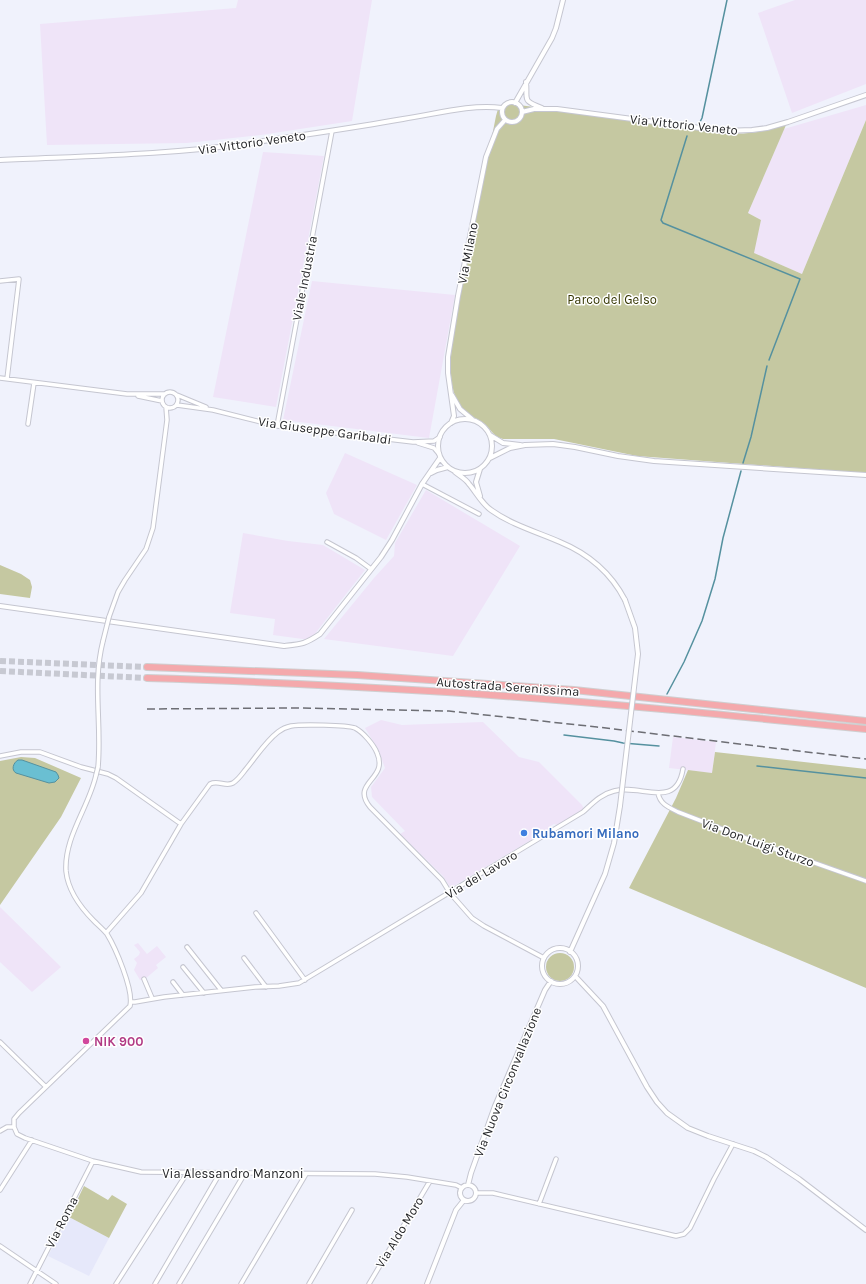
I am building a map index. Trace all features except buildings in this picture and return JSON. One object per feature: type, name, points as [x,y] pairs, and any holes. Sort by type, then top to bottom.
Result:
[{"type":"highway","name":"Autostrada Serenissima","points":[[147,667],[356,675],[574,690],[866,721]]},
{"type":"highway","name":"Autostrada Serenissima","points":[[147,678],[297,683],[449,692],[704,713],[866,729]]},
{"type":"street","points":[[515,103],[552,38],[563,0]]},
{"type":"street","points":[[526,82],[527,88],[525,94],[527,100],[532,104],[543,108]]},
{"type":"street","name":"Via Vittorio Veneto","points":[[522,112],[543,108],[723,131],[738,131],[752,130],[788,122],[866,95]]},
{"type":"street","points":[[509,103],[515,103],[520,106],[522,112],[521,115],[517,120],[511,122],[505,120],[502,114],[502,108],[509,103]]},
{"type":"street","name":"Via Vittorio Veneto","points":[[0,160],[190,150],[332,131],[462,110],[492,107],[502,108]]},
{"type":"street","name":"Via Milano","points":[[451,423],[454,416],[448,373],[448,357],[458,296],[486,157],[497,129],[505,120]]},
{"type":"street","name":"Viale Industria","points":[[277,426],[332,131]]},
{"type":"street","points":[[0,281],[19,279],[7,379]]},
{"type":"street","points":[[0,378],[127,394],[162,401],[166,407],[167,420],[153,528],[146,549],[118,592],[109,617],[103,641],[97,668],[98,767],[91,795],[68,848],[66,860],[66,872],[73,894],[80,905],[106,932],[123,970],[130,992],[131,1002],[126,1011],[19,1113],[14,1119],[14,1127],[7,1127],[0,1132]]},
{"type":"street","points":[[28,424],[34,383]]},
{"type":"street","name":"Via Milano","points":[[450,391],[460,409],[467,416],[478,422]]},
{"type":"street","points":[[127,394],[164,394],[170,392],[177,395],[179,400],[177,405],[172,408],[167,420]]},
{"type":"street","points":[[162,401],[164,394]]},
{"type":"street","name":"Via Giuseppe Garibaldi","points":[[177,395],[213,410]]},
{"type":"street","name":"Via Giuseppe Garibaldi","points":[[177,405],[213,410],[277,426],[413,442],[434,448],[440,456]]},
{"type":"street","points":[[166,407],[172,408]]},
{"type":"street","points":[[525,446],[503,443],[490,435],[478,422],[469,420],[460,420],[451,423],[444,429],[438,446],[440,456],[448,467],[468,482],[489,509],[510,522],[562,542],[581,552],[598,564],[610,576],[625,600],[635,628],[638,654],[620,806],[614,843],[605,874],[570,952]]},
{"type":"street","points":[[490,435],[492,444],[490,458]]},
{"type":"street","name":"Via Giuseppe Garibaldi","points":[[413,442],[434,441],[440,437]]},
{"type":"street","points":[[455,472],[464,474],[473,473],[480,469],[490,458],[510,448],[553,444],[654,461],[866,475]]},
{"type":"street","points":[[0,606],[284,646],[302,644],[310,641],[320,634],[371,569],[392,540],[422,484],[440,456]]},
{"type":"street","points":[[429,474],[448,467]]},
{"type":"street","points":[[480,469],[476,482],[481,498]]},
{"type":"street","points":[[422,484],[479,514]]},
{"type":"street","points":[[327,542],[356,558],[371,569]]},
{"type":"street","points":[[106,932],[141,893],[181,824],[210,784],[214,782],[226,785],[235,782],[267,742],[286,727],[296,725],[351,727],[362,734],[376,751],[379,758],[378,769],[363,793],[363,798],[366,802],[442,880],[450,893],[466,912],[478,922],[544,958]]},
{"type":"street","points":[[0,756],[28,751],[40,752],[81,768],[108,774],[116,778],[181,824]]},
{"type":"street","name":"Via del Lavoro","points":[[131,1002],[221,990],[279,986],[299,983],[583,812],[600,797],[614,791],[628,790],[658,793],[670,791],[677,786],[682,779],[684,769]]},
{"type":"street","name":"Via Don Luigi Sturzo","points":[[658,793],[659,799],[665,805],[678,812],[764,845],[866,881]]},
{"type":"street","points":[[256,914],[305,980]]},
{"type":"street","points":[[186,947],[221,990]]},
{"type":"street","points":[[559,948],[570,952],[574,956],[578,966],[578,971],[575,976],[567,983],[556,984],[550,981],[542,968],[544,958],[548,953],[559,948]]},
{"type":"street","points":[[244,958],[266,987]]},
{"type":"street","points":[[183,967],[204,993]]},
{"type":"street","points":[[575,976],[603,1006],[647,1087],[662,1108],[672,1117],[688,1128],[754,1151],[766,1157],[799,1179],[866,1230]]},
{"type":"street","points":[[144,979],[152,998]]},
{"type":"street","name":"Via Nuova Circonvallazione","points":[[468,1185],[496,1106],[550,981]]},
{"type":"street","points":[[173,982],[183,995]]},
{"type":"street","points":[[0,1042],[46,1087]]},
{"type":"street","name":"Via Alessandro Manzoni","points":[[14,1127],[17,1134],[32,1140],[93,1161],[141,1172],[375,1174],[407,1177],[456,1185],[462,1188]]},
{"type":"street","points":[[0,1190],[32,1140]]},
{"type":"street","points":[[476,1193],[493,1193],[676,1236],[684,1234],[690,1228],[733,1144]]},
{"type":"street","points":[[539,1204],[556,1159]]},
{"type":"street","name":"Via Roma","points":[[30,1284],[93,1161]]},
{"type":"street","points":[[116,1284],[187,1173]]},
{"type":"street","points":[[155,1284],[220,1173]]},
{"type":"street","points":[[179,1284],[245,1173]]},
{"type":"street","points":[[241,1284],[306,1174]]},
{"type":"street","name":"Via Aldo Moro","points":[[368,1284],[430,1181]]},
{"type":"street","points":[[468,1185],[473,1187],[476,1196],[472,1200],[464,1200],[460,1195],[462,1188],[468,1185]]},
{"type":"street","points":[[427,1284],[456,1210],[464,1200]]},
{"type":"street","points":[[309,1284],[352,1210]]},
{"type":"street","points":[[0,1246],[56,1284]]},
{"type":"shaded area","points":[[238,0],[372,0],[352,121],[261,135],[187,143],[47,145],[40,24],[236,8]]},
{"type":"shaded area","points":[[795,0],[866,0],[866,84],[792,113],[758,13]]},
{"type":"shaded area","points":[[866,105],[866,120],[802,274],[753,253],[761,220],[748,213],[784,129]]},
{"type":"shaded area","points":[[263,152],[324,156],[276,407],[213,397]]},
{"type":"shaded area","points":[[312,281],[455,295],[429,438],[283,420]]},
{"type":"shaded area","points":[[345,453],[417,485],[386,540],[334,514],[326,493]]},
{"type":"shaded area","points":[[426,490],[520,546],[453,656],[324,639],[394,556],[395,543]]},
{"type":"shaded area","points":[[243,533],[288,541],[323,545],[365,570],[310,640],[273,635],[275,619],[230,613]]},
{"type":"shaded area","points":[[381,720],[402,725],[483,722],[519,757],[539,762],[582,805],[584,809],[558,825],[554,824],[549,827],[548,830],[450,887],[443,876],[400,834],[405,831],[372,797],[371,787],[385,768],[378,749],[365,728]]},
{"type":"shaded area","points":[[673,737],[716,742],[712,773],[669,768]]},
{"type":"shaded area","points":[[0,907],[61,967],[32,992],[0,962]]},
{"type":"shaded area","points":[[138,943],[147,954],[157,946],[166,957],[156,965],[158,968],[145,979],[140,980],[134,970],[137,963],[134,959],[140,952],[134,945]]},
{"type":"shaded area","points":[[69,1217],[109,1238],[89,1276],[48,1256]]},
{"type":"green space","name":"Parco del Gelso","points":[[505,103],[725,133],[756,132],[786,125],[748,213],[761,220],[754,253],[802,274],[866,120],[866,473],[637,456],[554,439],[503,439],[496,436],[485,424],[466,412],[455,396],[451,377],[452,338],[496,116],[498,109]]},
{"type":"green space","points":[[0,565],[21,574],[30,580],[32,587],[30,598],[0,594]]},
{"type":"green space","points":[[715,752],[866,769],[866,988],[629,888],[676,798],[688,770],[712,773]]},
{"type":"green space","points":[[21,757],[35,758],[81,778],[61,817],[0,905],[0,761]]},
{"type":"green space","points":[[560,953],[570,957],[574,967],[570,977],[560,981],[550,977],[546,967],[550,957]]},
{"type":"green space","points":[[84,1186],[108,1200],[112,1195],[127,1204],[109,1238],[69,1217]]},
{"type":"water","points":[[18,760],[22,760],[56,772],[59,778],[55,782],[49,783],[16,773],[14,772],[13,766]]},
{"type":"waterway","points":[[700,122],[727,0]]},
{"type":"waterway","points":[[687,136],[661,220],[663,223],[800,279],[769,360]]},
{"type":"waterway","points":[[743,463],[751,437],[767,366]]},
{"type":"waterway","points":[[667,694],[684,662],[702,621],[715,579],[723,538],[741,471]]},
{"type":"waterway","points":[[564,735],[659,746]]},
{"type":"waterway","points":[[757,766],[866,778]]},
{"type":"tunnel","points":[[0,661],[147,667]]},
{"type":"tunnel","points":[[0,671],[147,678]]},
{"type":"railway","points":[[147,709],[297,708],[449,711],[866,759]]},
{"type":"place","name":"Rubamori Milano","points":[[524,833]]},
{"type":"place","name":"NIK 900","points":[[86,1041]]}]
